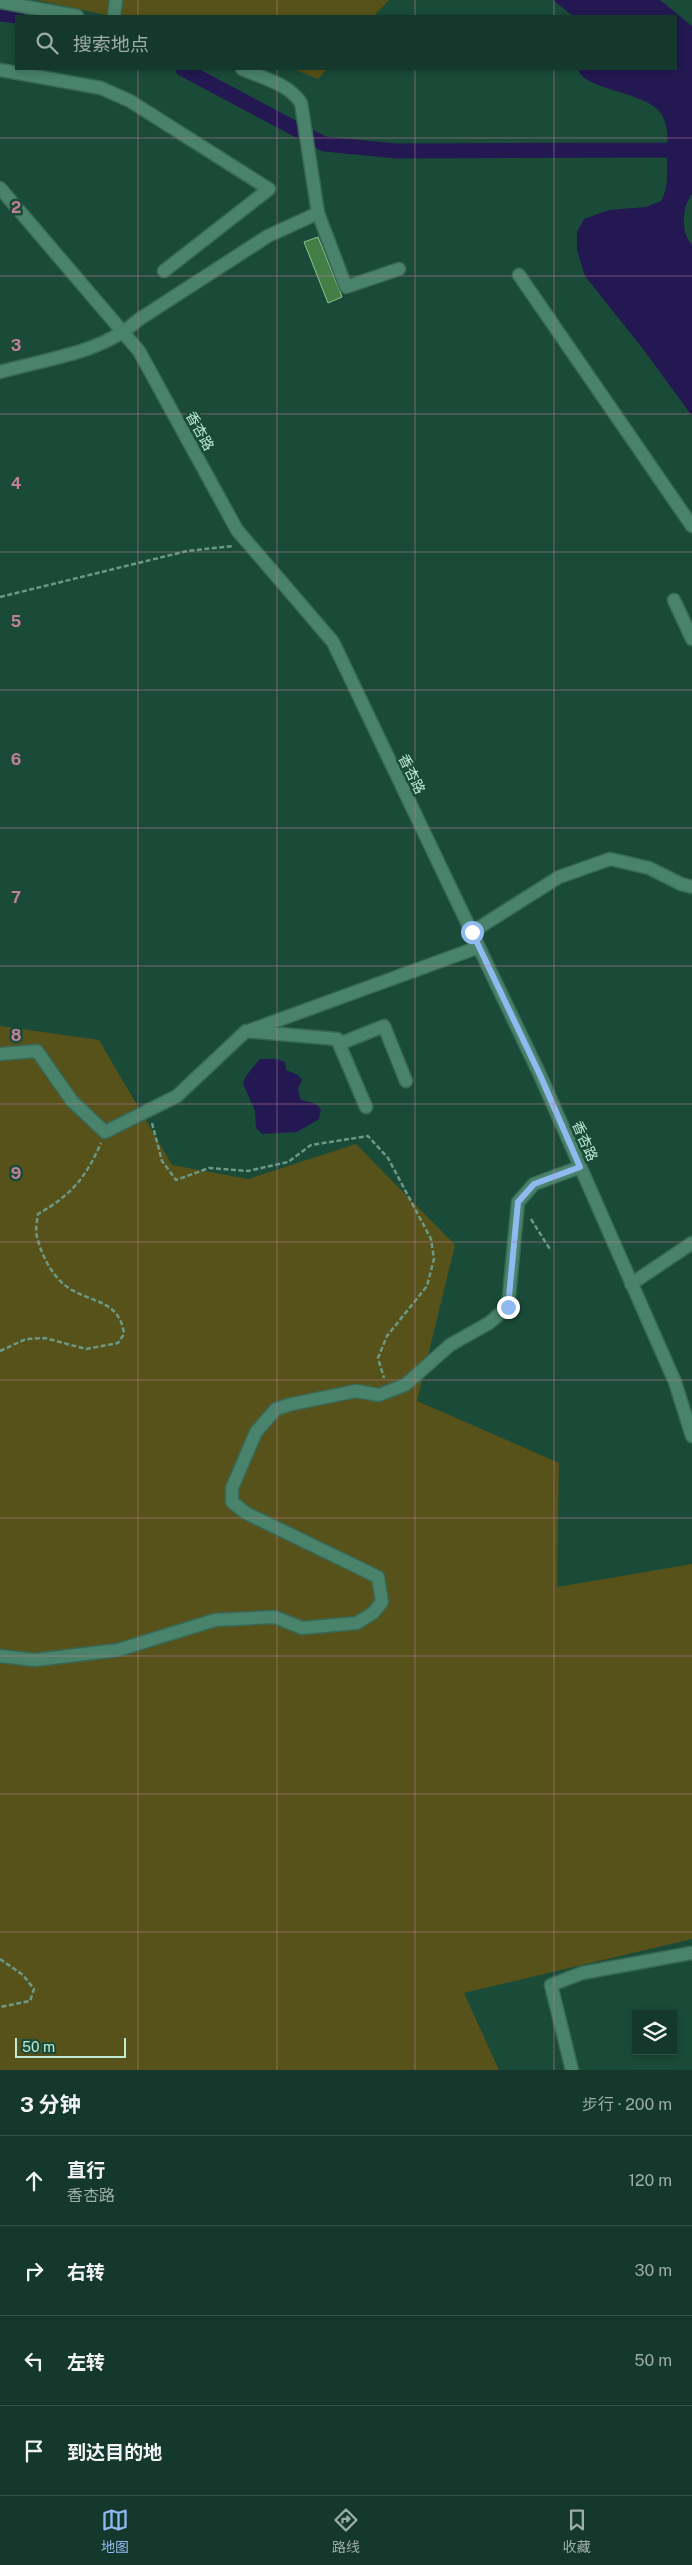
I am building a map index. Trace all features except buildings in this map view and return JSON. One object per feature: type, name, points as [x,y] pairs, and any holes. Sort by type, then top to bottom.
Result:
[{"type":"street","points":[[114,15],[116,0]]},
{"type":"street","points":[[0,2],[72,15]]},
{"type":"street","points":[[0,70],[102,88],[130,102],[269,188],[164,271]]},
{"type":"street","points":[[244,70],[287,88],[301,104],[312,187],[318,213],[346,287],[398,269]]},
{"type":"street","name":"香杏路","points":[[0,188],[139,351],[237,530],[332,642],[540,1075],[674,1382],[692,1436]]},
{"type":"street","points":[[0,372],[86,348],[124,333],[138,320],[268,236],[318,213]]},
{"type":"street","points":[[519,275],[692,526]]},
{"type":"street","points":[[674,600],[692,639]]},
{"type":"street","points":[[472,932],[559,877],[610,859],[649,868],[681,884],[692,887]]},
{"type":"street","points":[[0,1054],[37,1051],[72,1101],[106,1132],[177,1096],[246,1031],[479,947]]},
{"type":"street","points":[[339,1044],[384,1026],[406,1081]]},
{"type":"street","points":[[246,1031],[337,1040],[366,1107]]},
{"type":"street","points":[[0,1656],[35,1660],[118,1650],[215,1620],[275,1617],[302,1628],[357,1623],[374,1613],[382,1602],[378,1577],[246,1512],[232,1502],[232,1488],[256,1432],[276,1409],[356,1391],[379,1395],[405,1385],[450,1345],[489,1323],[508,1307],[518,1202],[534,1184],[580,1167]]},
{"type":"street","points":[[631,1284],[692,1243]]},
{"type":"street","points":[[572,2070],[551,1985],[582,1974],[692,1953]]},
{"type":"path","points":[[0,597],[187,551],[248,544]]},
{"type":"path","points":[[148,1110],[162,1161],[176,1180],[209,1168],[248,1171],[288,1162],[312,1145],[368,1136],[388,1158],[431,1238],[434,1259],[428,1286],[387,1336],[378,1358],[387,1392]]},
{"type":"path","points":[[0,1351],[26,1339],[45,1338],[86,1349],[118,1343],[124,1334],[123,1324],[112,1308],[70,1290],[49,1268],[36,1236],[38,1214],[64,1199],[91,1166],[106,1132]]},
{"type":"path","points":[[518,1202],[551,1251]]},
{"type":"path","points":[[0,1959],[23,1975],[34,1989],[30,2001],[0,2007]]},
{"type":"shaded area","points":[[37,0],[389,0],[375,15],[105,15]]},
{"type":"shaded area","points":[[553,0],[660,0],[692,26],[692,194],[684,212],[684,227],[688,240],[692,245],[692,416],[643,349],[585,276],[577,250],[577,232],[584,219],[609,210],[646,207],[661,201],[666,185],[668,141],[664,120],[655,107],[644,101],[591,82],[579,70],[677,70],[677,15],[572,15]]},
{"type":"shaded area","points":[[296,70],[326,70],[318,79]]},
{"type":"shaded area","points":[[0,1026],[99,1040],[172,1165],[248,1179],[356,1144],[455,1245],[417,1401],[559,1463],[557,1587],[692,1564],[692,1939],[464,1993],[499,2070],[0,2070]]},
{"type":"shaded area","points":[[260,1059],[277,1059],[285,1062],[286,1070],[298,1075],[302,1080],[298,1089],[301,1100],[314,1103],[321,1109],[319,1119],[297,1132],[262,1134],[256,1128],[255,1111],[243,1083],[246,1076]]},
{"type":"waterway","points":[[0,14],[15,16]]},
{"type":"waterway","points":[[185,70],[324,144],[396,151],[667,150],[692,145]]},
{"type":"route","points":[[472,932],[540,1075],[580,1167],[534,1184],[518,1202],[508,1307]]}]
